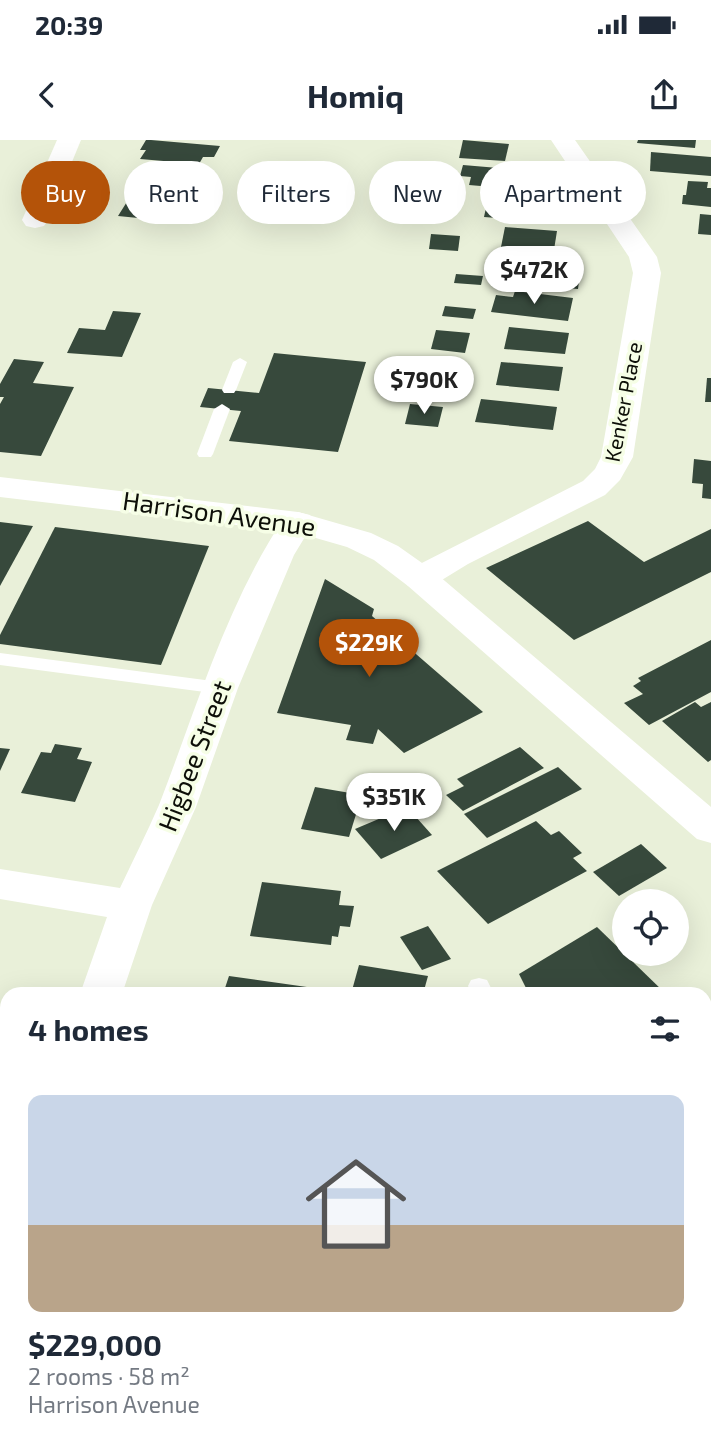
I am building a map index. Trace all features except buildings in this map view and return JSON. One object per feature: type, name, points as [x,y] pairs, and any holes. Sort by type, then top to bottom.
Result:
[{"type":"street","points":[[60,161],[69,140]]},
{"type":"street","name":"Kenker Place","points":[[420,578],[456,557],[594,488],[609,473],[617,457],[647,273],[643,257],[563,140]]},
{"type":"street","name":"Harrison Avenue","points":[[0,487],[298,522],[359,540],[386,553],[420,578],[711,829]]},
{"type":"street","name":"Higbee Street","points":[[103,987],[132,905],[177,807],[220,688],[277,555],[298,522]]},
{"type":"street","points":[[0,884],[132,905]]},
{"type":"lane","points":[[229,390],[240,362]]},
{"type":"lane","points":[[205,454],[222,410]]},
{"type":"lane","points":[[0,659],[220,688]]}]
